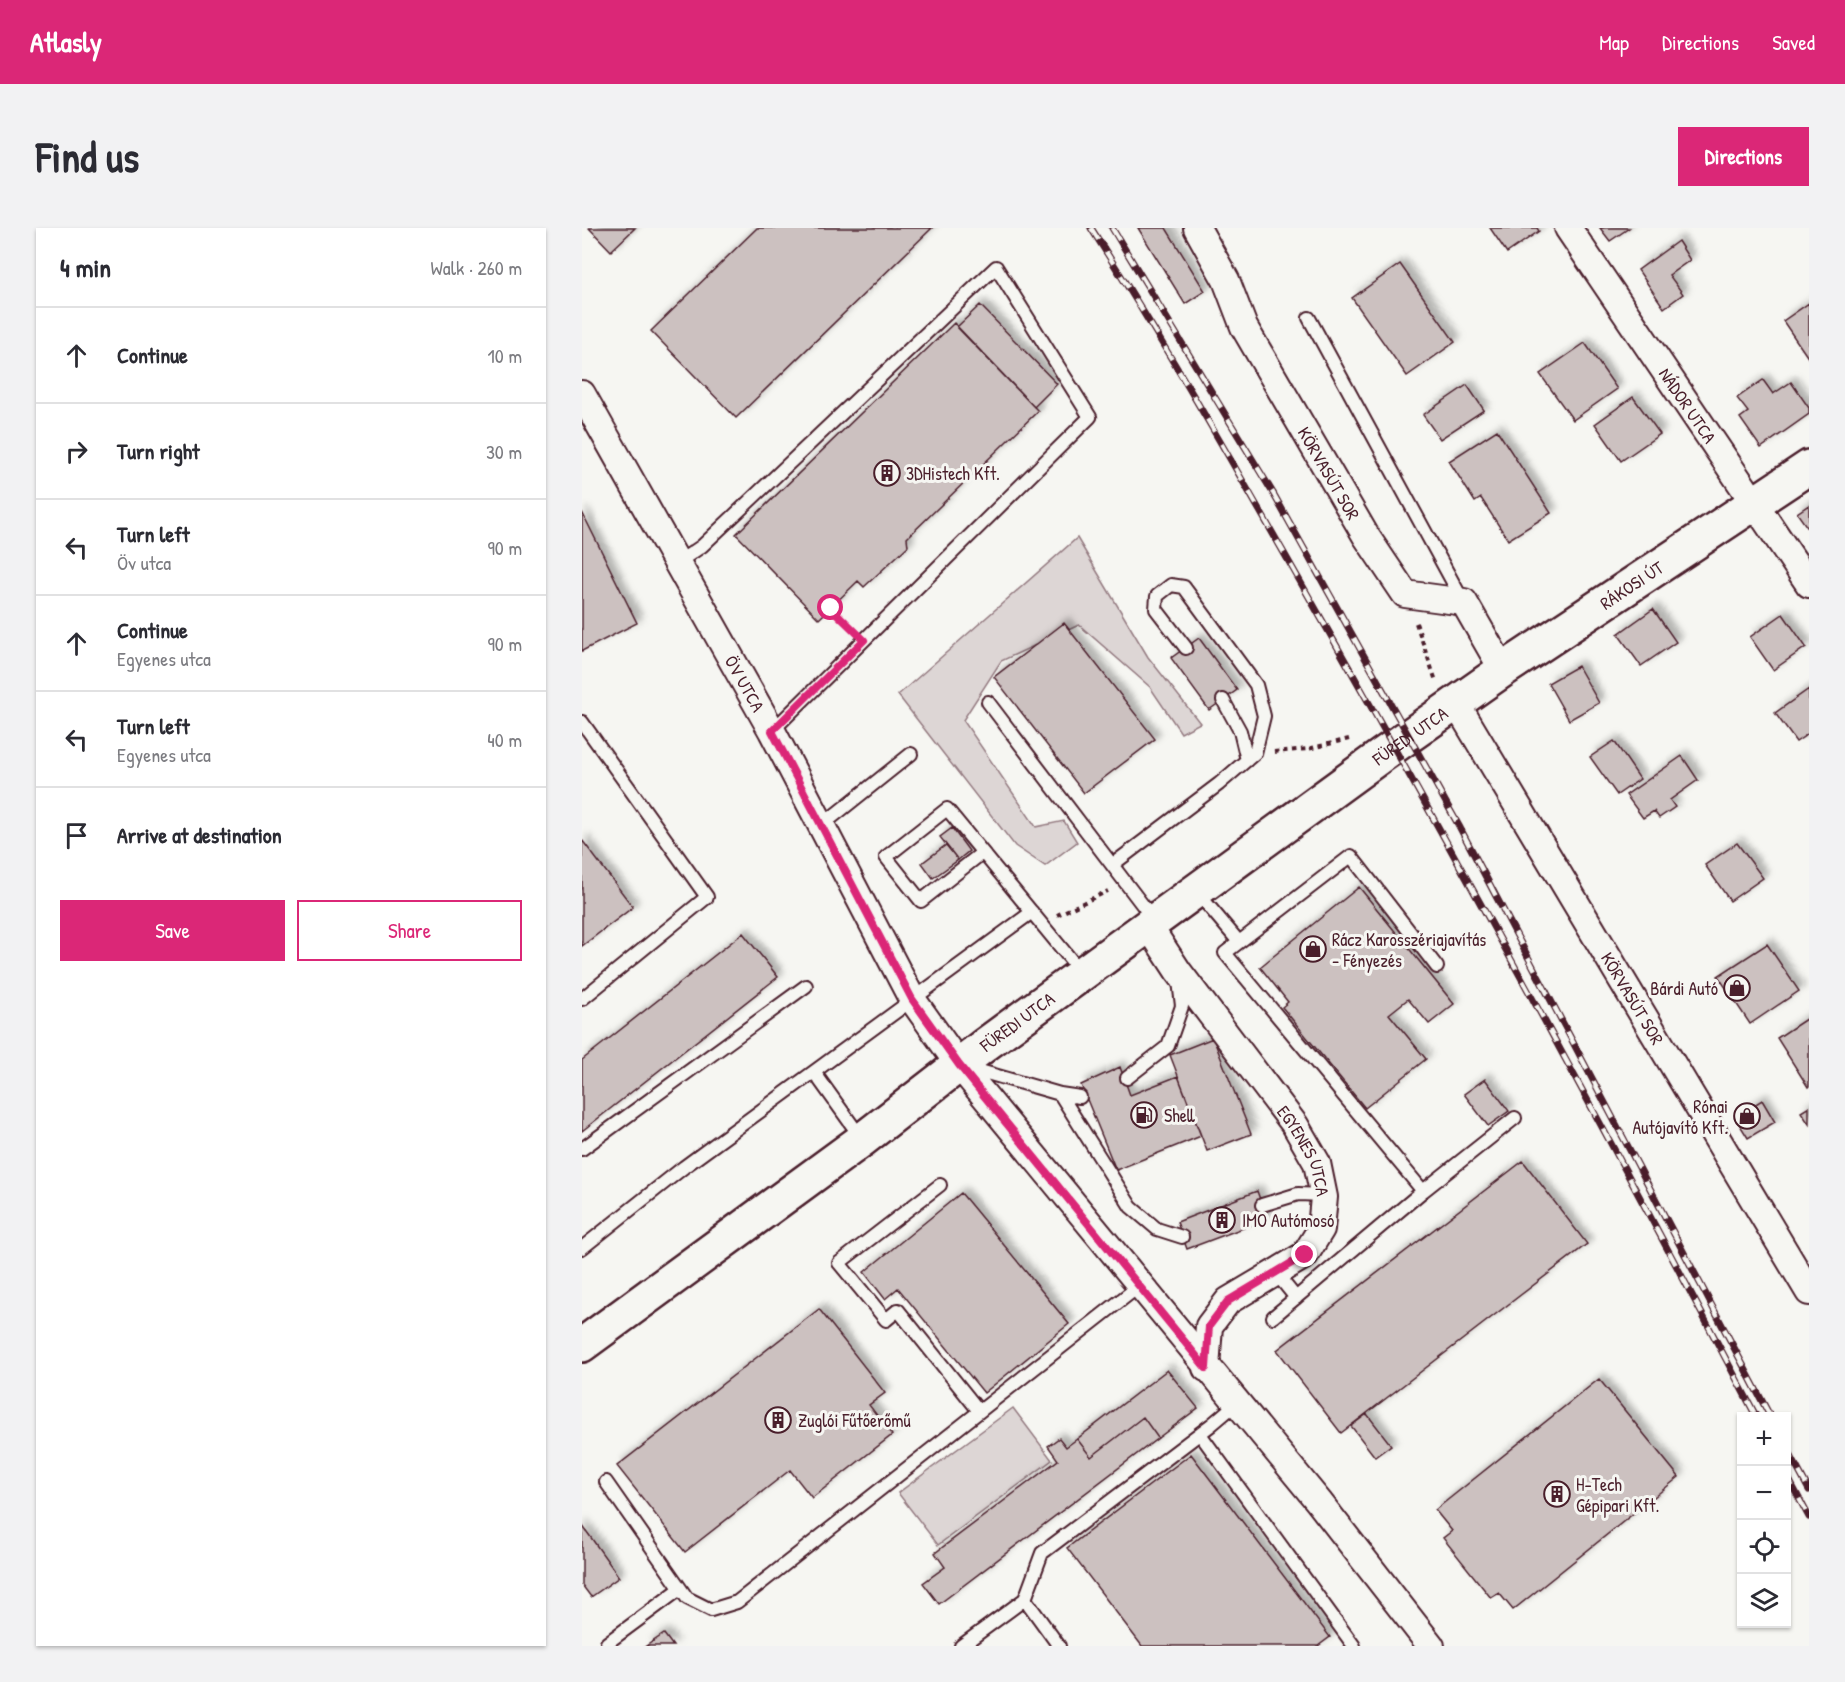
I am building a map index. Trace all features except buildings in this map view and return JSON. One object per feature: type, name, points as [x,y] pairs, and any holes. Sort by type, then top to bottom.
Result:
[{"type":"main road","name":"RÁKOSI ÚT","points":[[1451,707],[1809,467]]},
{"type":"main road","name":"FÜREDI UTCA","points":[[582,1345],[862,1140],[1151,922],[1451,707]]},
{"type":"street","name":"KÖRVASÚT SOR","points":[[1197,228],[1226,280],[1244,327],[1366,536],[1405,594]]},
{"type":"street","name":"NÁDOR UTCA","points":[[1568,228],[1809,584]]},
{"type":"street","name":"ÖV UTCA","points":[[582,394],[772,731],[912,999],[959,1065]]},
{"type":"street","points":[[1405,594],[1464,602],[1503,670]]},
{"type":"street","name":"KÖRVASÚT SOR","points":[[1451,707],[1809,1292]]},
{"type":"street","name":"EGYENES UTCA","points":[[1151,922],[1178,971],[1295,1125],[1317,1163],[1324,1195],[1320,1229],[1305,1255],[1228,1301],[1209,1326],[1206,1368]]},
{"type":"street","points":[[959,1065],[1206,1368],[1319,1502],[1431,1646]]},
{"type":"lane","points":[[677,563],[702,546],[996,267],[1090,417],[772,731]]},
{"type":"lane","points":[[1309,318],[1464,602]]},
{"type":"lane","points":[[1112,865],[1219,784],[1251,756],[1264,716],[1256,685],[1184,587],[1171,585],[1156,596],[1156,609],[1186,648]]},
{"type":"lane","points":[[1223,700],[1251,756]]},
{"type":"lane","points":[[988,702],[1126,883],[1151,922]]},
{"type":"lane","points":[[582,722],[707,897],[582,999]]},
{"type":"lane","points":[[821,826],[911,754]]},
{"type":"lane","points":[[982,853],[921,901],[886,857],[947,808],[1082,973]]},
{"type":"lane","points":[[1424,1191],[1225,954],[1351,856],[1437,967]]},
{"type":"lane","points":[[1196,890],[1239,942]]},
{"type":"lane","points":[[582,1248],[684,1167],[1032,912]]},
{"type":"lane","points":[[1127,1078],[1168,1046],[1182,1006],[1178,971]]},
{"type":"lane","points":[[582,1149],[806,986]]},
{"type":"lane","points":[[959,1065],[1060,1094],[1080,1097]]},
{"type":"lane","points":[[814,1072],[862,1140]]},
{"type":"lane","points":[[1060,1094],[1131,1207],[1156,1229],[1182,1237]]},
{"type":"lane","points":[[1273,1317],[1515,1118]]},
{"type":"lane","points":[[940,1185],[839,1263],[886,1320],[898,1310],[979,1411]]},
{"type":"lane","points":[[1262,1205],[1298,1194],[1324,1195]]},
{"type":"lane","points":[[1275,1272],[1296,1298]]},
{"type":"lane","points":[[606,1482],[687,1598],[711,1610],[737,1602],[1139,1286]]},
{"type":"lane","points":[[961,1646],[1025,1599],[1042,1553],[1200,1434],[1237,1403]]},
{"type":"lane","points":[[1200,1434],[1354,1646]]},
{"type":"lane","points":[[607,1642],[681,1589]]},
{"type":"lane","points":[[1025,1599],[1059,1646]]},
{"type":"path","points":[[1405,594],[1451,707]]},
{"type":"path","points":[[831,608],[864,640]]},
{"type":"path","points":[[1251,756],[1308,749],[1362,736],[1382,755]]},
{"type":"path","points":[[1040,922],[1126,883]]},
{"type":"shaded area","points":[[1077,538],[1148,657],[1200,723],[1181,733],[1150,687],[1079,625],[1001,661],[963,720],[1036,827],[1064,821],[1077,842],[1045,866],[1015,846],[898,695]]},
{"type":"shaded area","points":[[1013,1408],[1052,1460],[938,1545],[898,1493]]},
{"type":"railway","points":[[1091,228],[1215,433],[1388,737],[1548,1027],[1754,1412]]},
{"type":"railway","points":[[1112,228],[1273,493],[1459,826],[1768,1412]]},
{"type":"railway","points":[[1791,1456],[1809,1490]]},
{"type":"railway","points":[[1791,1483],[1809,1517]]},
{"type":"place","name":"3DHistech Kft.","points":[[887,473]]},
{"type":"place","name":"Rácz Karosszériajavítás - Fényezés","points":[[1313,949]]},
{"type":"place","name":"Bárdi Autó","points":[[1737,988]]},
{"type":"place","name":"Shell","points":[[1144,1115]]},
{"type":"place","name":"Rónai Autójavító Kft.","points":[[1747,1116]]},
{"type":"place","name":"IMO Autómosó","points":[[1222,1220]]},
{"type":"place","name":"Zuglói Fűtőerőmű","points":[[778,1420]]},
{"type":"place","name":"H-Tech Gépipari Kft.","points":[[1557,1494]]},
{"type":"route","points":[[831,608],[864,640],[772,731],[912,999],[959,1065],[1206,1368],[1209,1326],[1228,1301],[1305,1255]]}]
